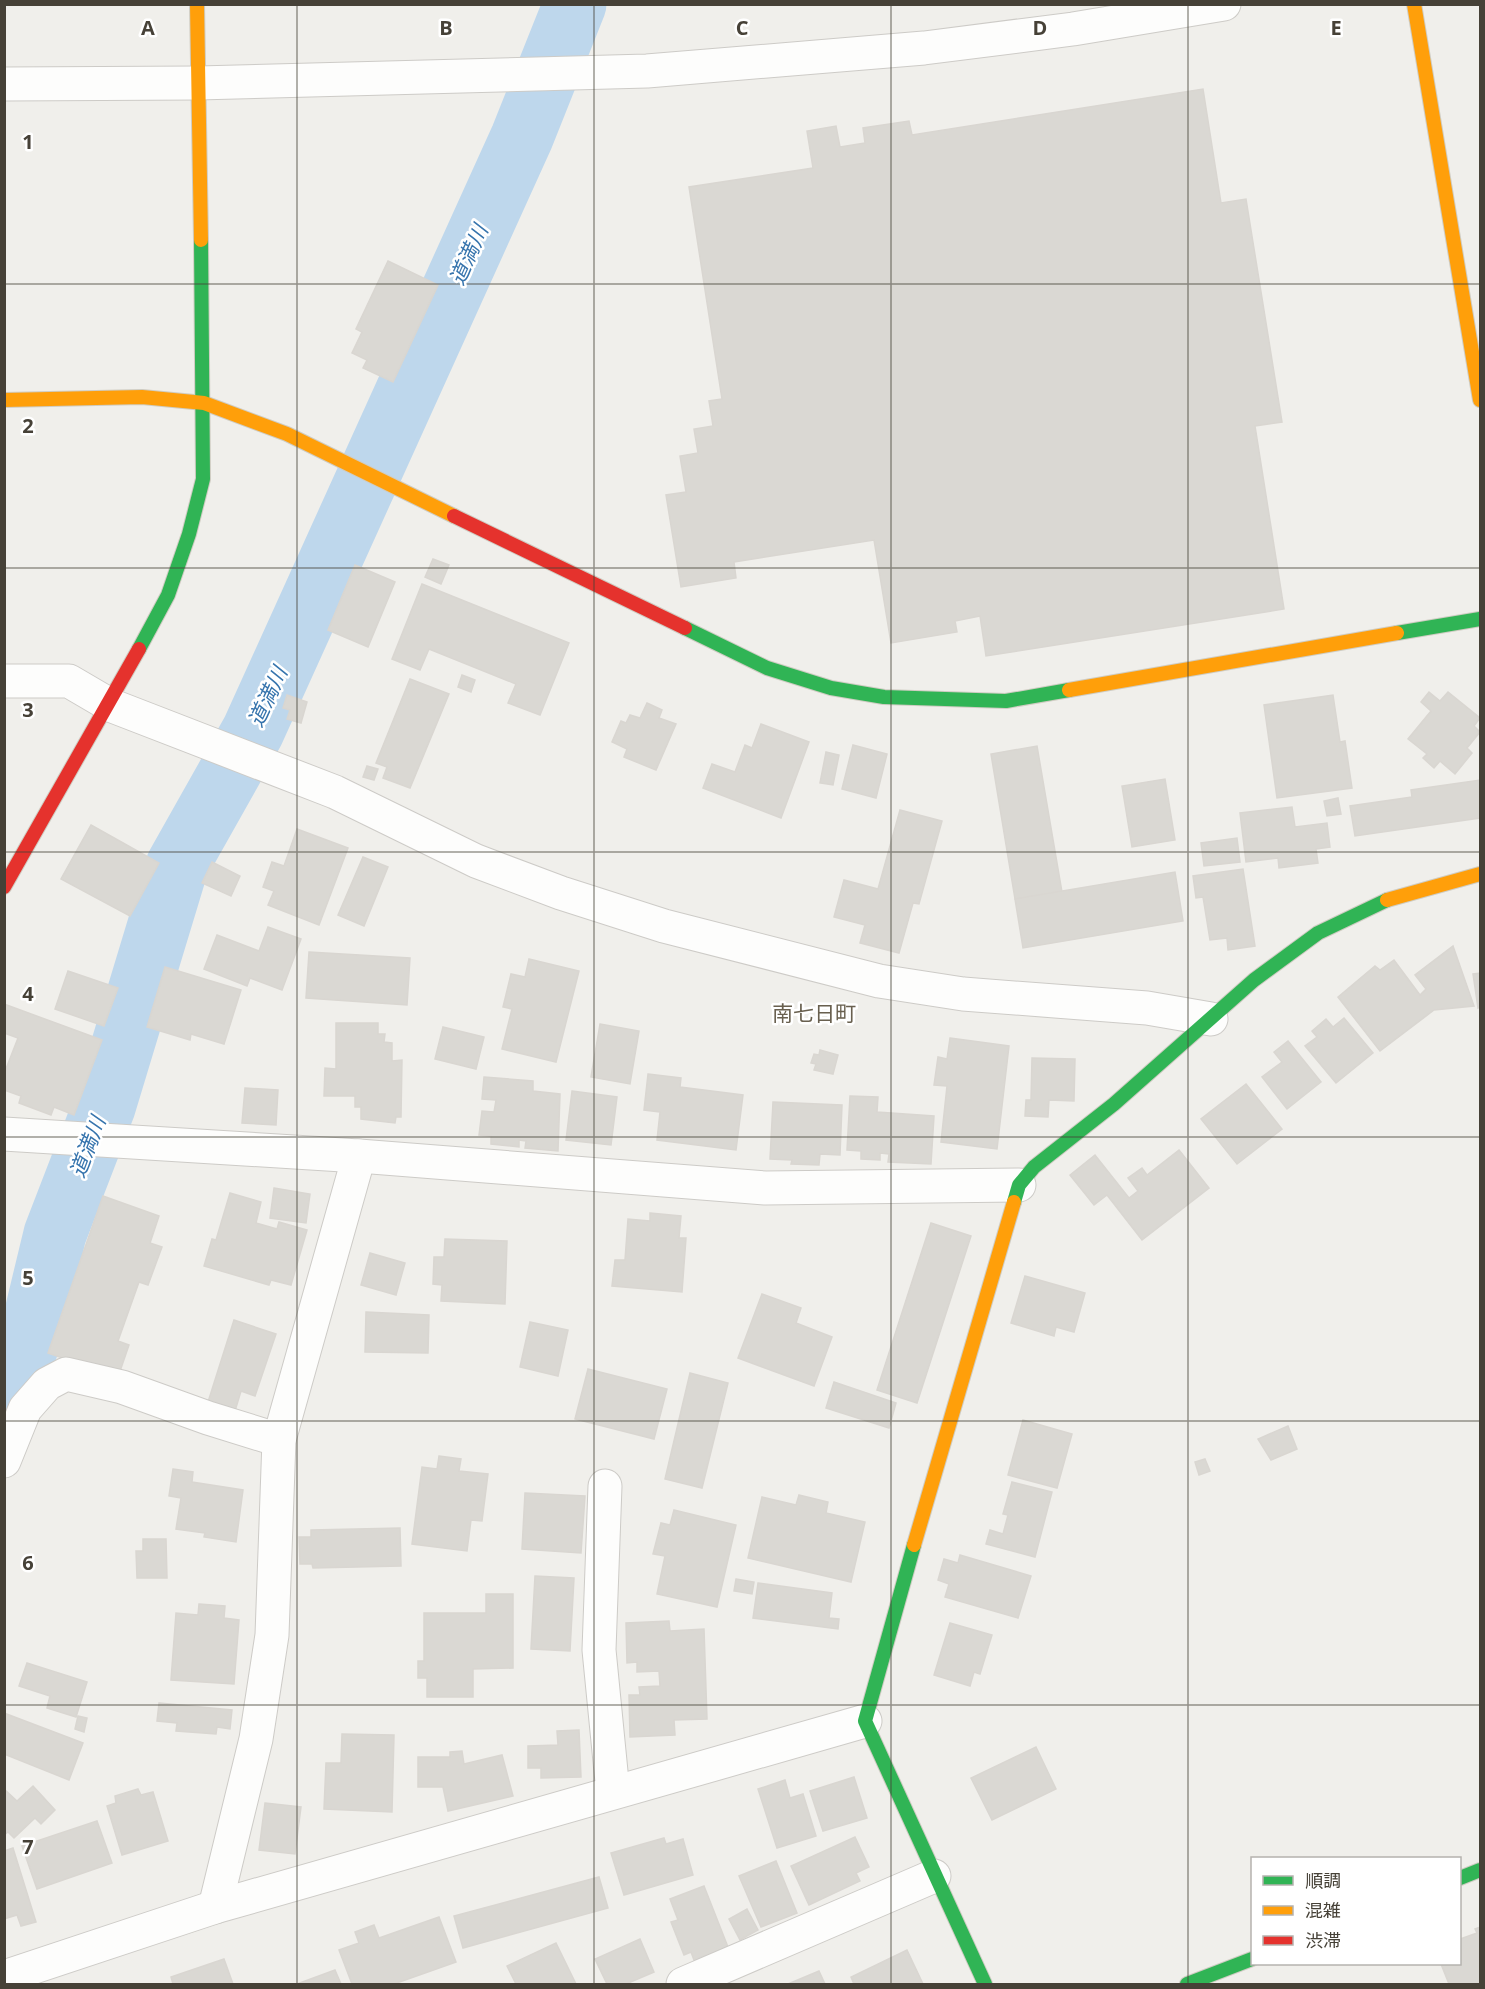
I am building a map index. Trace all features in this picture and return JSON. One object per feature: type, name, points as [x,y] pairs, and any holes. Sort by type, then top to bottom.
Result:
[{"type":"street","points":[[4,887],[110,705],[168,595],[189,534],[203,479],[204,403],[197,4]]},
{"type":"street","points":[[4,84],[198,83],[692,68],[924,48],[1073,29],[1224,4]]},
{"type":"street","points":[[1414,4],[1475,327],[1480,400]]},
{"type":"street","points":[[4,400],[142,398],[204,403],[287,434],[767,668],[831,688],[884,697],[1006,700],[1480,619]]},
{"type":"street","points":[[4,681],[69,681],[110,705],[335,792],[476,861],[561,893],[664,926],[879,981],[963,994],[1147,1008],[1211,1019]]},
{"type":"street","points":[[986,1984],[934,1876],[866,1721],[1019,1185],[1034,1167],[1114,1104],[1254,980],[1318,933],[1396,896],[1480,874]]},
{"type":"street","points":[[4,1134],[359,1156],[765,1188],[1019,1185]]},
{"type":"street","points":[[216,1907],[256,1739],[272,1635],[279,1440],[359,1156]]},
{"type":"street","points":[[4,1461],[26,1409],[47,1384],[66,1374],[122,1387],[208,1418],[279,1440]]},
{"type":"street","points":[[605,1486],[599,1650],[613,1792]]},
{"type":"street","points":[[4,1977],[216,1907],[866,1721]]},
{"type":"street","points":[[1461,1878],[1480,1870]]},
{"type":"street","points":[[683,1984],[934,1876]]},
{"type":"street","points":[[1187,1984],[1251,1959]]},
{"type":"building","points":[[1203,89],[1221,203],[1246,199],[1282,422],[1255,426],[1284,609],[986,656],[980,616],[955,621],[957,632],[891,643],[874,540],[734,562],[736,578],[681,587],[666,495],[686,492],[680,456],[698,453],[694,429],[713,426],[709,401],[722,399],[689,187],[813,168],[807,131],[836,126],[840,147],[865,143],[863,128],[909,121],[912,135]]},
{"type":"building","points":[[388,261],[438,285],[393,382],[363,368],[367,360],[352,353],[362,332],[356,329]]},
{"type":"building","points":[[433,559],[449,565],[441,584],[425,577]]},
{"type":"building","points":[[355,565],[395,582],[368,647],[328,630]]},
{"type":"building","points":[[422,584],[569,643],[540,715],[508,703],[516,684],[429,649],[420,670],[392,659]]},
{"type":"building","points":[[462,675],[475,680],[471,692],[458,687]]},
{"type":"building","points":[[410,679],[449,694],[410,788],[383,778],[387,767],[376,763]]},
{"type":"building","points":[[1429,692],[1440,701],[1448,692],[1480,718],[1474,726],[1480,732],[1467,748],[1472,753],[1455,774],[1440,761],[1434,768],[1423,758],[1427,754],[1408,739],[1431,711],[1421,702]]},
{"type":"building","points":[[287,695],[307,702],[301,723],[287,719],[290,710],[283,708]]},
{"type":"building","points":[[1333,695],[1340,742],[1345,741],[1352,788],[1277,798],[1264,705]]},
{"type":"building","points":[[647,703],[662,710],[659,718],[676,724],[656,770],[624,757],[627,749],[612,742],[621,721],[626,723],[630,715],[640,718]]},
{"type":"building","points":[[761,724],[809,742],[781,818],[703,788],[712,764],[735,772],[745,745],[752,748]]},
{"type":"building","points":[[853,745],[887,754],[876,798],[842,789]]},
{"type":"building","points":[[1037,746],[1062,892],[1015,899],[991,754]]},
{"type":"building","points":[[826,752],[839,755],[833,785],[820,783]]},
{"type":"building","points":[[367,766],[378,769],[374,780],[363,777]]},
{"type":"building","points":[[1165,779],[1175,840],[1132,847],[1122,786]]},
{"type":"building","points":[[1480,780],[1480,818],[1355,836],[1350,806],[1412,797],[1411,790]]},
{"type":"building","points":[[1338,798],[1341,814],[1327,816],[1324,801]]},
{"type":"building","points":[[1292,807],[1295,827],[1327,823],[1330,847],[1316,849],[1318,863],[1279,868],[1278,858],[1246,862],[1240,813]]},
{"type":"building","points":[[900,810],[942,821],[919,904],[913,903],[899,953],[860,943],[865,925],[834,917],[844,880],[878,889]]},
{"type":"building","points":[[91,825],[159,863],[130,916],[61,879]]},
{"type":"building","points":[[297,829],[348,848],[319,925],[268,905],[274,891],[263,887],[272,862],[284,866]]},
{"type":"building","points":[[1237,838],[1240,862],[1204,866],[1201,843]]},
{"type":"building","points":[[363,857],[388,867],[364,926],[338,915]]},
{"type":"building","points":[[212,862],[240,876],[231,896],[202,883]]},
{"type":"building","points":[[1243,869],[1255,946],[1228,950],[1227,938],[1210,940],[1203,897],[1196,898],[1193,876]]},
{"type":"building","points":[[1175,872],[1183,921],[1023,948],[1015,899]]},
{"type":"building","points":[[268,927],[301,939],[282,990],[250,978],[247,986],[204,969],[217,935],[259,951]]},
{"type":"building","points":[[1453,946],[1474,1006],[1434,1010],[1380,1051],[1338,997],[1375,966],[1380,970],[1394,960],[1420,995],[1426,989],[1415,975]]},
{"type":"building","points":[[309,952],[410,958],[407,1005],[306,998]]},
{"type":"building","points":[[529,959],[579,971],[556,1062],[502,1049],[512,1009],[503,1007],[511,974],[525,977]]},
{"type":"building","points":[[165,967],[241,990],[224,1044],[191,1034],[190,1040],[147,1027]]},
{"type":"building","points":[[68,971],[118,988],[104,1026],[55,1009]]},
{"type":"building","points":[[1480,973],[1480,1007],[1478,1008],[1473,974]]},
{"type":"building","points":[[4,1004],[102,1040],[74,1115],[54,1107],[51,1115],[19,1103],[21,1096],[4,1090],[4,1074],[18,1038],[4,1033]]},
{"type":"building","points":[[1344,1018],[1373,1053],[1336,1083],[1305,1046],[1317,1037],[1312,1031],[1326,1019],[1333,1027]]},
{"type":"building","points":[[336,1023],[378,1023],[378,1034],[385,1034],[384,1042],[392,1043],[392,1061],[402,1060],[401,1117],[396,1117],[395,1123],[361,1119],[361,1107],[355,1107],[355,1096],[324,1096],[325,1068],[336,1069]]},
{"type":"building","points":[[600,1024],[639,1031],[630,1084],[591,1077]]},
{"type":"building","points":[[443,1027],[484,1037],[476,1069],[435,1059]]},
{"type":"building","points":[[950,1038],[1009,1046],[997,1149],[941,1142],[947,1086],[934,1085],[938,1057],[947,1059]]},
{"type":"building","points":[[1288,1041],[1321,1082],[1287,1109],[1262,1077],[1282,1062],[1274,1052]]},
{"type":"building","points":[[820,1050],[838,1055],[833,1074],[814,1070],[816,1064],[811,1063],[814,1054],[819,1055]]},
{"type":"building","points":[[1032,1058],[1075,1059],[1074,1101],[1049,1100],[1048,1117],[1025,1116],[1026,1100],[1031,1100]]},
{"type":"building","points":[[648,1074],[681,1078],[680,1087],[743,1095],[736,1150],[657,1140],[660,1112],[644,1110]]},
{"type":"building","points":[[484,1077],[533,1081],[533,1091],[560,1094],[558,1151],[525,1148],[526,1141],[519,1140],[519,1147],[491,1144],[491,1136],[479,1135],[482,1111],[494,1112],[496,1100],[482,1099]]},
{"type":"building","points":[[1246,1084],[1282,1129],[1237,1164],[1201,1119]]},
{"type":"building","points":[[245,1088],[278,1090],[276,1125],[242,1123]]},
{"type":"building","points":[[572,1091],[617,1097],[611,1145],[566,1140]]},
{"type":"building","points":[[850,1096],[878,1097],[877,1112],[934,1116],[931,1164],[888,1162],[889,1154],[880,1153],[880,1160],[861,1159],[861,1151],[847,1150]]},
{"type":"building","points":[[773,1102],[842,1105],[840,1155],[820,1154],[819,1165],[791,1164],[792,1160],[770,1159]]},
{"type":"building","points":[[1179,1150],[1209,1188],[1142,1240],[1107,1195],[1094,1205],[1070,1175],[1095,1155],[1129,1198],[1138,1191],[1128,1178],[1142,1168],[1147,1175]]},
{"type":"building","points":[[274,1188],[310,1194],[306,1223],[270,1218]]},
{"type":"building","points":[[230,1193],[261,1202],[256,1223],[277,1229],[279,1222],[307,1230],[291,1285],[271,1280],[269,1285],[204,1266],[212,1239],[216,1240]]},
{"type":"building","points":[[103,1196],[159,1216],[150,1243],[162,1247],[148,1285],[139,1282],[118,1341],[129,1345],[118,1377],[48,1353]]},
{"type":"building","points":[[650,1213],[681,1216],[679,1238],[686,1238],[682,1292],[612,1286],[615,1260],[625,1260],[628,1219],[650,1221]]},
{"type":"building","points":[[931,1223],[971,1236],[917,1403],[877,1390]]},
{"type":"building","points":[[445,1239],[507,1241],[505,1304],[441,1301],[442,1285],[433,1284],[434,1257],[444,1257]]},
{"type":"building","points":[[370,1253],[405,1263],[396,1295],[361,1285]]},
{"type":"building","points":[[1025,1276],[1085,1293],[1074,1332],[1056,1327],[1054,1336],[1011,1323]]},
{"type":"building","points":[[762,1294],[801,1308],[796,1323],[832,1337],[814,1386],[738,1358]]},
{"type":"building","points":[[366,1312],[429,1315],[428,1353],[365,1352]]},
{"type":"building","points":[[234,1320],[276,1334],[255,1396],[241,1391],[235,1411],[208,1402]]},
{"type":"building","points":[[530,1322],[568,1330],[558,1376],[520,1367]]},
{"type":"building","points":[[588,1369],[667,1389],[654,1439],[575,1419]]},
{"type":"building","points":[[690,1373],[728,1383],[702,1488],[665,1479]]},
{"type":"building","points":[[834,1382],[896,1403],[889,1428],[826,1408]]},
{"type":"building","points":[[1023,1420],[1072,1434],[1057,1488],[1008,1475]]},
{"type":"building","points":[[1288,1426],[1297,1449],[1271,1460],[1258,1439]]},
{"type":"building","points":[[439,1456],[461,1459],[459,1471],[488,1474],[482,1521],[471,1520],[467,1551],[412,1544],[422,1467],[437,1469]]},
{"type":"building","points":[[1205,1459],[1210,1471],[1199,1475],[1195,1462]]},
{"type":"building","points":[[173,1469],[193,1472],[192,1482],[243,1490],[236,1542],[204,1537],[205,1533],[176,1529],[181,1498],[169,1496]]},
{"type":"building","points":[[1012,1482],[1052,1492],[1035,1557],[986,1544],[990,1530],[1003,1534],[1008,1515],[1003,1514]]},
{"type":"building","points":[[525,1493],[585,1496],[581,1553],[522,1549]]},
{"type":"building","points":[[799,1495],[828,1502],[826,1513],[865,1522],[851,1582],[748,1558],[762,1497],[796,1505]]},
{"type":"building","points":[[674,1510],[736,1525],[717,1607],[657,1594],[665,1556],[653,1554],[661,1523],[670,1525]]},
{"type":"building","points":[[400,1528],[401,1566],[313,1568],[312,1564],[300,1564],[299,1537],[311,1537],[311,1530]]},
{"type":"building","points":[[143,1539],[166,1539],[167,1578],[137,1578],[136,1551],[143,1551]]},
{"type":"building","points":[[960,1555],[1031,1576],[1018,1618],[945,1597],[949,1584],[938,1580],[944,1559],[958,1563]]},
{"type":"building","points":[[535,1576],[574,1578],[570,1651],[531,1649]]},
{"type":"building","points":[[736,1579],[754,1582],[752,1594],[734,1591]]},
{"type":"building","points":[[758,1583],[832,1593],[829,1618],[839,1619],[838,1629],[753,1618]]},
{"type":"building","points":[[486,1594],[513,1594],[513,1668],[473,1669],[473,1697],[427,1697],[427,1678],[418,1678],[418,1661],[424,1661],[424,1613],[486,1613]]},
{"type":"building","points":[[199,1604],[225,1606],[224,1618],[239,1620],[234,1684],[171,1680],[176,1613],[198,1615]]},
{"type":"building","points":[[669,1621],[670,1631],[704,1629],[707,1719],[674,1720],[675,1735],[630,1737],[629,1695],[640,1695],[639,1687],[660,1686],[659,1671],[637,1672],[637,1662],[627,1663],[626,1623]]},
{"type":"building","points":[[950,1623],[992,1635],[980,1674],[974,1672],[970,1686],[934,1675]]},
{"type":"building","points":[[27,1663],[87,1682],[76,1717],[47,1708],[50,1696],[19,1686]]},
{"type":"building","points":[[159,1703],[232,1710],[230,1729],[217,1727],[216,1734],[176,1731],[177,1723],[157,1721]]},
{"type":"building","points":[[4,1713],[83,1743],[69,1780],[4,1754]]},
{"type":"building","points":[[78,1716],[87,1718],[84,1732],[75,1729]]},
{"type":"building","points":[[579,1730],[581,1777],[541,1778],[541,1768],[528,1768],[528,1746],[558,1745],[557,1731]]},
{"type":"building","points":[[342,1734],[394,1735],[392,1812],[324,1809],[326,1763],[341,1763]]},
{"type":"building","points":[[1036,1747],[1056,1789],[992,1820],[971,1778]]},
{"type":"building","points":[[462,1751],[464,1764],[502,1755],[513,1796],[448,1811],[443,1787],[418,1787],[418,1757],[450,1757],[450,1752]]},
{"type":"building","points":[[854,1777],[867,1818],[823,1831],[810,1791]]},
{"type":"building","points":[[785,1780],[790,1798],[803,1794],[816,1836],[777,1848],[758,1789]]},
{"type":"building","points":[[33,1786],[55,1810],[41,1824],[35,1818],[14,1838],[8,1832],[4,1835],[4,1789],[17,1801]]},
{"type":"building","points":[[138,1789],[141,1795],[153,1792],[168,1841],[122,1855],[107,1806],[116,1803],[115,1796]]},
{"type":"building","points":[[265,1803],[301,1807],[295,1854],[259,1850]]},
{"type":"building","points":[[97,1821],[112,1863],[37,1889],[22,1846]]},
{"type":"building","points":[[855,1837],[869,1867],[856,1873],[860,1881],[809,1905],[791,1866]]},
{"type":"building","points":[[664,1838],[666,1844],[683,1839],[693,1875],[624,1895],[611,1853]]},
{"type":"building","points":[[13,1848],[36,1922],[21,1926],[17,1915],[4,1919],[4,1851]]},
{"type":"building","points":[[776,1861],[797,1913],[761,1927],[739,1876]]},
{"type":"building","points":[[599,1877],[608,1908],[463,1948],[454,1916]]},
{"type":"building","points":[[704,1886],[728,1947],[694,1960],[691,1952],[684,1955],[671,1922],[678,1920],[670,1899]]},
{"type":"building","points":[[747,1909],[758,1930],[740,1940],[729,1919]]},
{"type":"building","points":[[439,1917],[456,1962],[394,1984],[352,1984],[339,1950],[359,1943],[355,1932],[374,1925],[379,1938]]},
{"type":"building","points":[[1480,1927],[1480,1984],[1449,1984],[1441,1965],[1461,1965],[1461,1939],[1477,1933],[1475,1929]]},
{"type":"building","points":[[640,1939],[654,1972],[626,1984],[607,1984],[595,1959]]},
{"type":"building","points":[[556,1943],[576,1984],[516,1984],[507,1966]]},
{"type":"building","points":[[907,1950],[923,1984],[854,1984],[851,1977]]},
{"type":"building","points":[[224,1959],[233,1984],[173,1984],[171,1977]]},
{"type":"building","points":[[335,1970],[341,1984],[297,1984]]},
{"type":"building","points":[[819,1971],[825,1984],[788,1984]]},
{"type":"waterway","name":"道満川","points":[[4,1405],[29,1342],[55,1234],[104,1107],[177,866],[253,731],[522,137],[575,4]]},
{"type":"traffic: fast","points":[[139,649],[168,595],[189,534],[203,479],[201,240]]},
{"type":"traffic: fast","points":[[1397,633],[1480,619]]},
{"type":"traffic: fast","points":[[685,628],[767,668],[831,688],[884,697],[1006,701],[1069,690]]},
{"type":"traffic: fast","points":[[1014,1202],[1019,1185],[1034,1167],[1114,1104],[1254,980],[1318,933],[1387,900]]},
{"type":"traffic: fast","points":[[914,1545],[865,1721],[985,1984]]},
{"type":"traffic: fast","points":[[1461,1878],[1480,1870]]},
{"type":"traffic: fast","points":[[1187,1984],[1251,1959]]},
{"type":"traffic: slow","points":[[197,4],[201,240]]},
{"type":"traffic: slow","points":[[1414,4],[1480,400]]},
{"type":"traffic: slow","points":[[4,400],[142,397],[204,403],[287,434],[454,516]]},
{"type":"traffic: slow","points":[[1069,690],[1397,633]]},
{"type":"traffic: slow","points":[[1387,900],[1480,874]]},
{"type":"traffic: slow","points":[[914,1545],[1014,1202]]},
{"type":"traffic: jam","points":[[454,516],[685,628]]},
{"type":"traffic: jam","points":[[4,887],[139,649]]},
{"type":"district","name":"南七日町","points":[[814,1014]]}]
